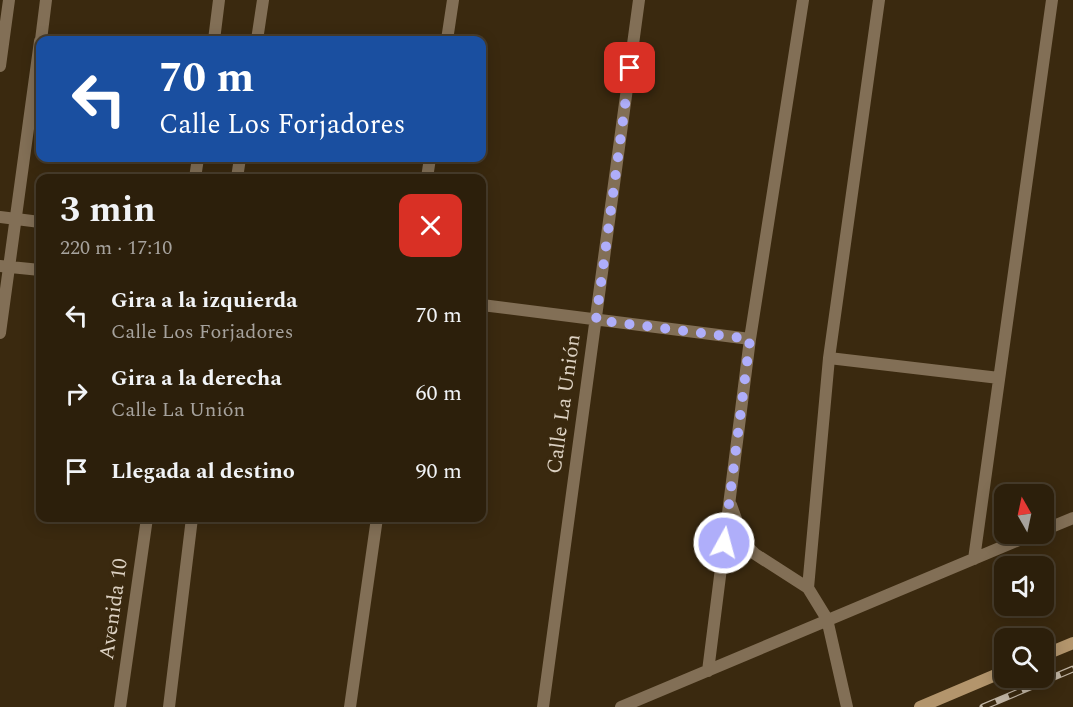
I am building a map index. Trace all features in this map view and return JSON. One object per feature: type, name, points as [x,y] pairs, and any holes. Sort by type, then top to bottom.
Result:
[{"type":"main road","points":[[1054,651],[1073,643]]},
{"type":"main road","points":[[920,707],[994,676]]},
{"type":"street","points":[[0,66],[9,0]]},
{"type":"street","points":[[41,36],[46,0]]},
{"type":"street","points":[[214,36],[219,0]]},
{"type":"street","points":[[258,36],[263,0]]},
{"type":"street","points":[[448,36],[453,0]]},
{"type":"street","name":"Calle La Unión","points":[[543,707],[639,0]]},
{"type":"street","points":[[708,671],[750,339],[803,0]]},
{"type":"street","points":[[808,588],[829,358],[879,0]]},
{"type":"street","points":[[974,559],[1052,0]]},
{"type":"street","points":[[0,333],[5,266],[16,219],[36,71]]},
{"type":"street","points":[[0,217],[36,222]]},
{"type":"street","points":[[5,266],[36,270]]},
{"type":"street","points":[[486,306],[750,339]]},
{"type":"street","points":[[829,358],[999,378]]},
{"type":"street","points":[[729,501],[745,544],[755,554],[808,588],[827,619],[847,707]]},
{"type":"street","points":[[1054,526],[1073,518]]},
{"type":"street","name":"Avenida 10","points":[[120,707],[146,522]]},
{"type":"street","points":[[169,707],[192,522]]},
{"type":"street","points":[[350,707],[376,522]]},
{"type":"street","points":[[621,707],[1010,544]]},
{"type":"railway","points":[[983,707],[1073,669]]},
{"type":"route","points":[[630,68],[596,320],[750,339],[724,543]]}]
